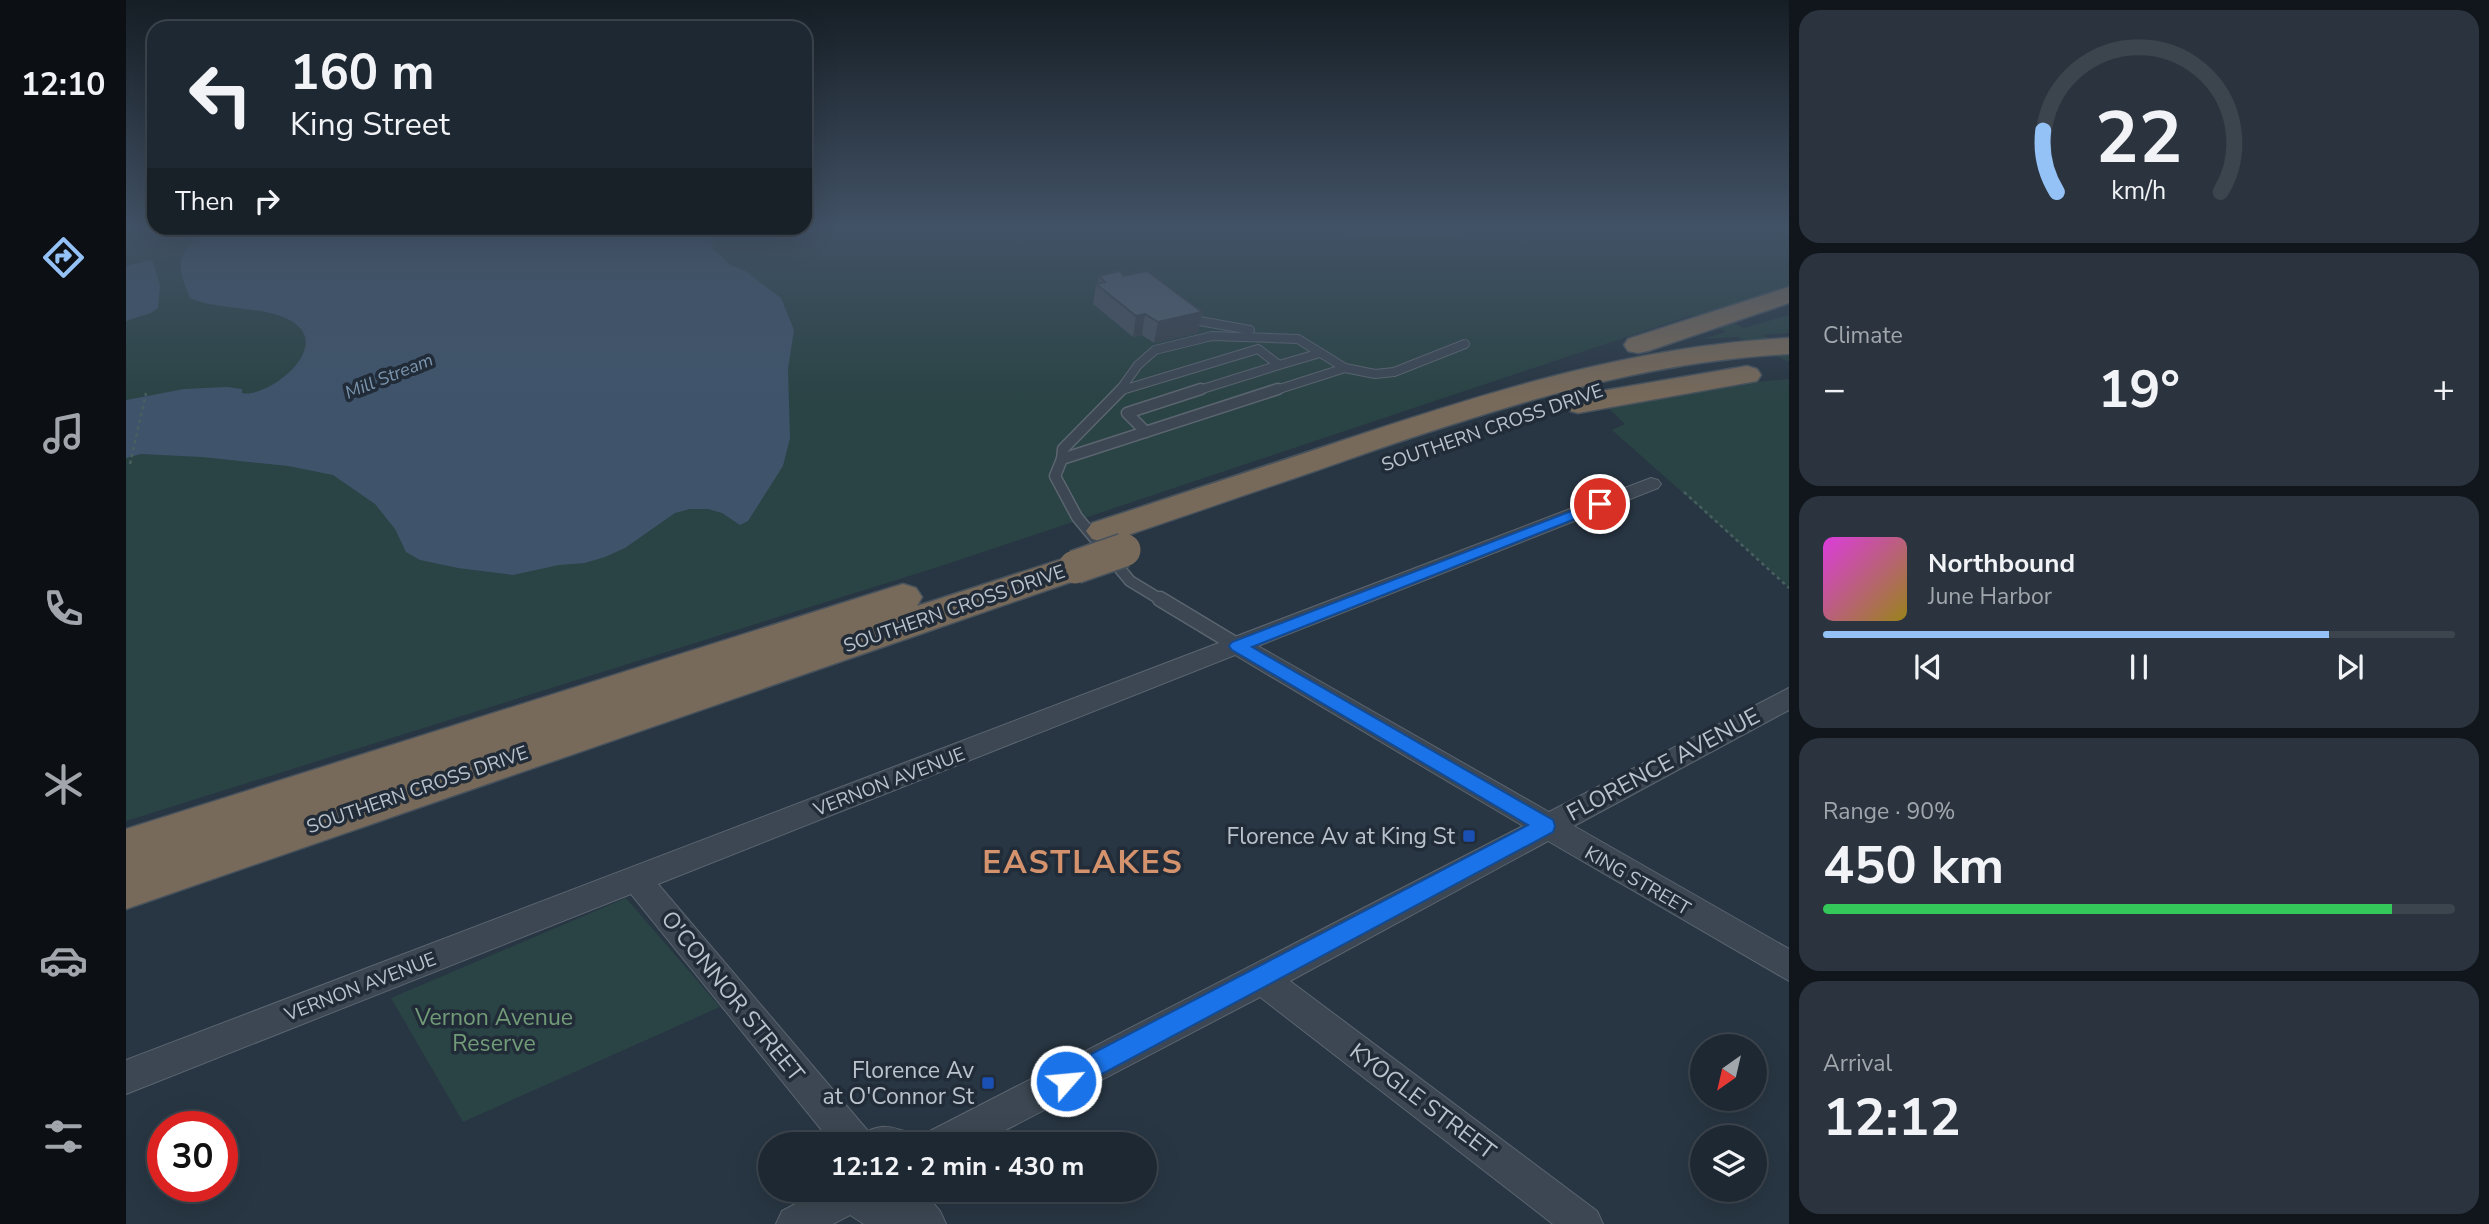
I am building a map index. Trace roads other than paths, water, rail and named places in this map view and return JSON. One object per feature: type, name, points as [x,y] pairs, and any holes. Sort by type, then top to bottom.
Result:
[{"type":"highway","points":[[1462,411],[1557,372],[1789,295]]},
{"type":"highway","points":[[1718,318],[1789,301]]},
{"type":"highway","name":"SOUTHERN CROSS DRIVE","points":[[126,886],[1114,540],[1462,411],[1653,360],[1780,355]]},
{"type":"highway","name":"SOUTHERN CROSS DRIVE","points":[[1114,540],[1552,409],[1701,381],[1780,355]]},
{"type":"highway","name":"SOUTHERN CROSS DRIVE","points":[[126,851],[1065,557]]},
{"type":"street","name":"VERNON AVENUE","points":[[126,1077],[1651,484]]},
{"type":"street","name":"KING STREET","points":[[1238,646],[1789,966]]},
{"type":"street","name":"FLORENCE AVENUE","points":[[966,1132],[1262,979],[1789,698]]},
{"type":"street","name":"O'CONNOR STREET","points":[[637,880],[846,1132]]},
{"type":"street","name":"KYOGLE STREET","points":[[1262,979],[1584,1224]]},
{"type":"street","points":[[795,1224],[835,1202]]},
{"type":"street","points":[[864,1202],[869,1208],[878,1211],[914,1205]]},
{"type":"lane","points":[[1194,320],[1298,339],[1346,368],[1375,374],[1394,372],[1465,344]]},
{"type":"lane","points":[[1055,476],[1063,449],[1120,390],[1138,365],[1155,350],[1212,336],[1298,339]]},
{"type":"lane","points":[[1120,390],[1258,349],[1279,365]]},
{"type":"lane","points":[[1146,432],[1127,413],[1320,352]]},
{"type":"lane","points":[[1062,459],[1346,368]]},
{"type":"lane","name":"KING STREET","points":[[1055,476],[1077,517],[1129,581],[1238,646]]},
{"type":"water","points":[[126,286],[160,286],[158,308],[126,321]]},
{"type":"water","name":"Mill Stream","points":[[186,286],[765,286],[781,298],[794,330],[788,369],[790,438],[783,466],[748,521],[740,525],[722,513],[708,509],[690,509],[675,513],[625,548],[605,557],[513,575],[420,560],[406,552],[395,529],[375,504],[333,475],[288,466],[202,457],[141,454],[126,458],[126,400],[184,389],[227,387],[242,389],[242,393],[253,393],[265,389],[289,372],[305,350],[305,338],[300,328],[290,320],[278,315],[190,298]]},
{"type":"place","name":"Florence Av at King St","points":[[1469,836]]},
{"type":"place","name":"Florence Av at O'Connor St","points":[[988,1083]]},
{"type":"district","name":"EASTLAKES","points":[[1083,862]]},
{"type":"park label","name":"Vernon Avenue Reserve","points":[[494,1030]]}]
